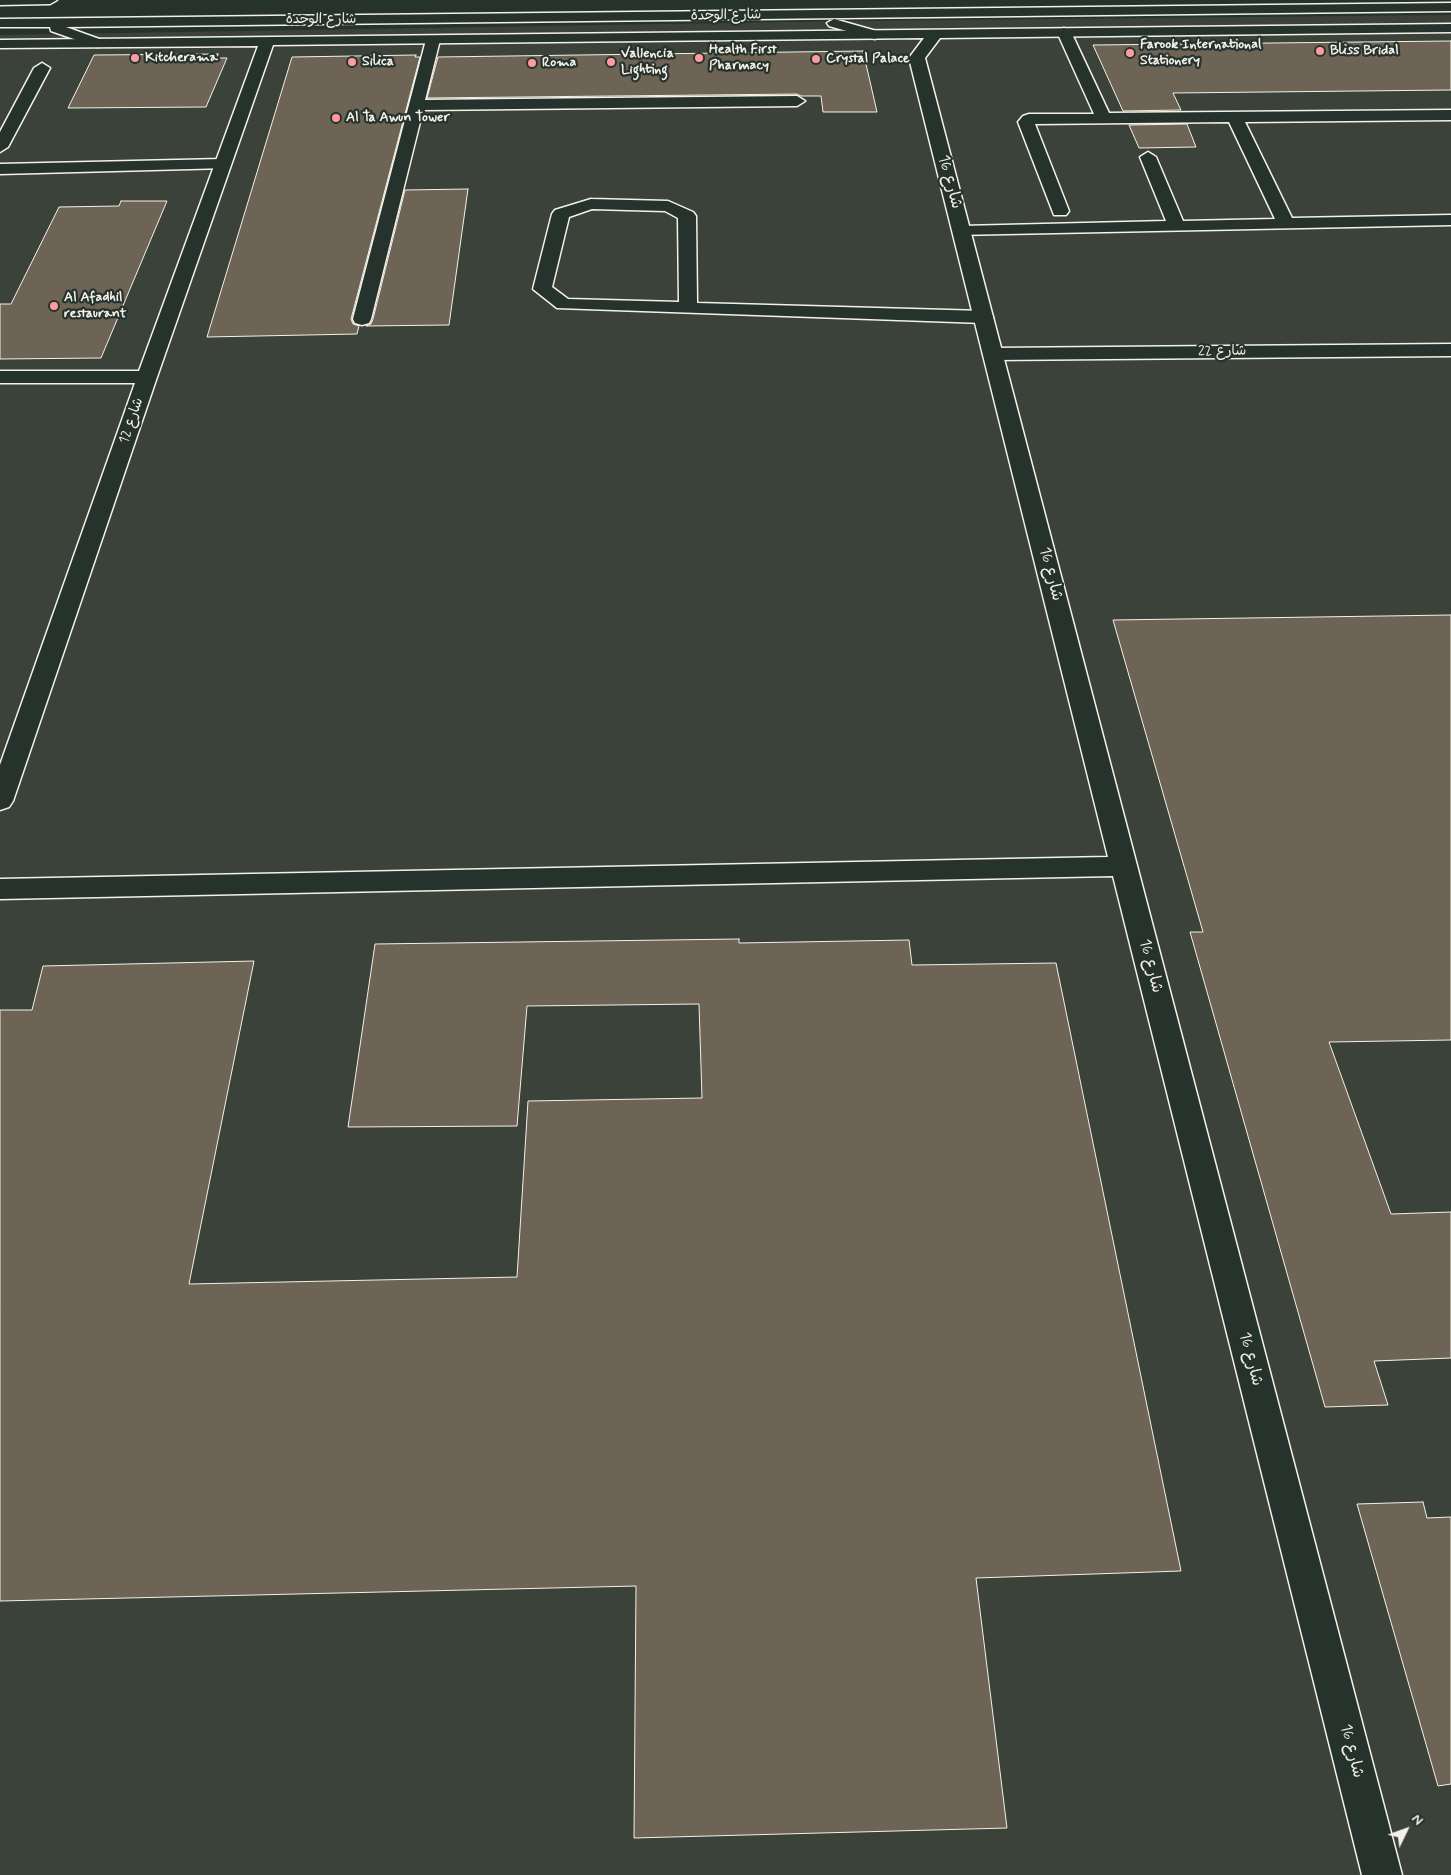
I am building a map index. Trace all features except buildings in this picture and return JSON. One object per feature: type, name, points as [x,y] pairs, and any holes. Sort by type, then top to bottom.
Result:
[{"type":"main road","points":[[0,0],[50,0]]},
{"type":"main road","name":"شارع الوحدة","points":[[0,23],[1451,7]]},
{"type":"main road","points":[[809,15],[875,35],[917,58],[921,50],[937,33]]},
{"type":"main road","points":[[40,22],[97,43]]},
{"type":"main road","points":[[0,44],[1451,28]]},
{"type":"main road","points":[[1064,32],[1103,118]]},
{"type":"main road","points":[[362,319],[433,40]]},
{"type":"main road","name":"شارع 12","points":[[0,801],[147,377],[267,42]]},
{"type":"main road","name":"شارع 16","points":[[917,58],[1382,1875]]},
{"type":"main road","points":[[0,147],[42,68]]},
{"type":"main road","points":[[417,105],[798,101]]},
{"type":"main road","points":[[1060,211],[1026,122],[1032,118],[1451,115]]},
{"type":"main road","points":[[1234,116],[1286,224]]},
{"type":"main road","points":[[1148,158],[1177,226]]},
{"type":"main road","points":[[0,169],[222,164]]},
{"type":"main road","points":[[688,308],[687,216],[668,206],[591,204],[561,214],[542,289],[564,304],[688,308],[984,317]]},
{"type":"main road","points":[[962,231],[1451,220]]},
{"type":"main road","name":"شارع 22","points":[[993,354],[1451,350]]},
{"type":"main road","points":[[0,377],[147,377]]},
{"type":"main road","points":[[0,889],[1124,866]]},
{"type":"shaded area","points":[[1451,15],[1451,1875],[0,1875],[0,35],[845,21]]},
{"type":"place","name":"Bliss Bridal","points":[[1320,51]]},
{"type":"place","name":"Farook International Stationery","points":[[1130,53]]},
{"type":"place","name":"Kitcherama","points":[[135,58]]},
{"type":"place","name":"Health First Pharmacy","points":[[699,58]]},
{"type":"place","name":"Crystal Palace","points":[[816,59]]},
{"type":"place","name":"Silica","points":[[352,62]]},
{"type":"place","name":"Vallencia Lighting","points":[[611,62]]},
{"type":"place","name":"Roma","points":[[532,63]]},
{"type":"place","name":"Al Ta Awun Tower","points":[[336,118]]},
{"type":"place","name":"Al Afadhil restaurant","points":[[54,306]]}]
